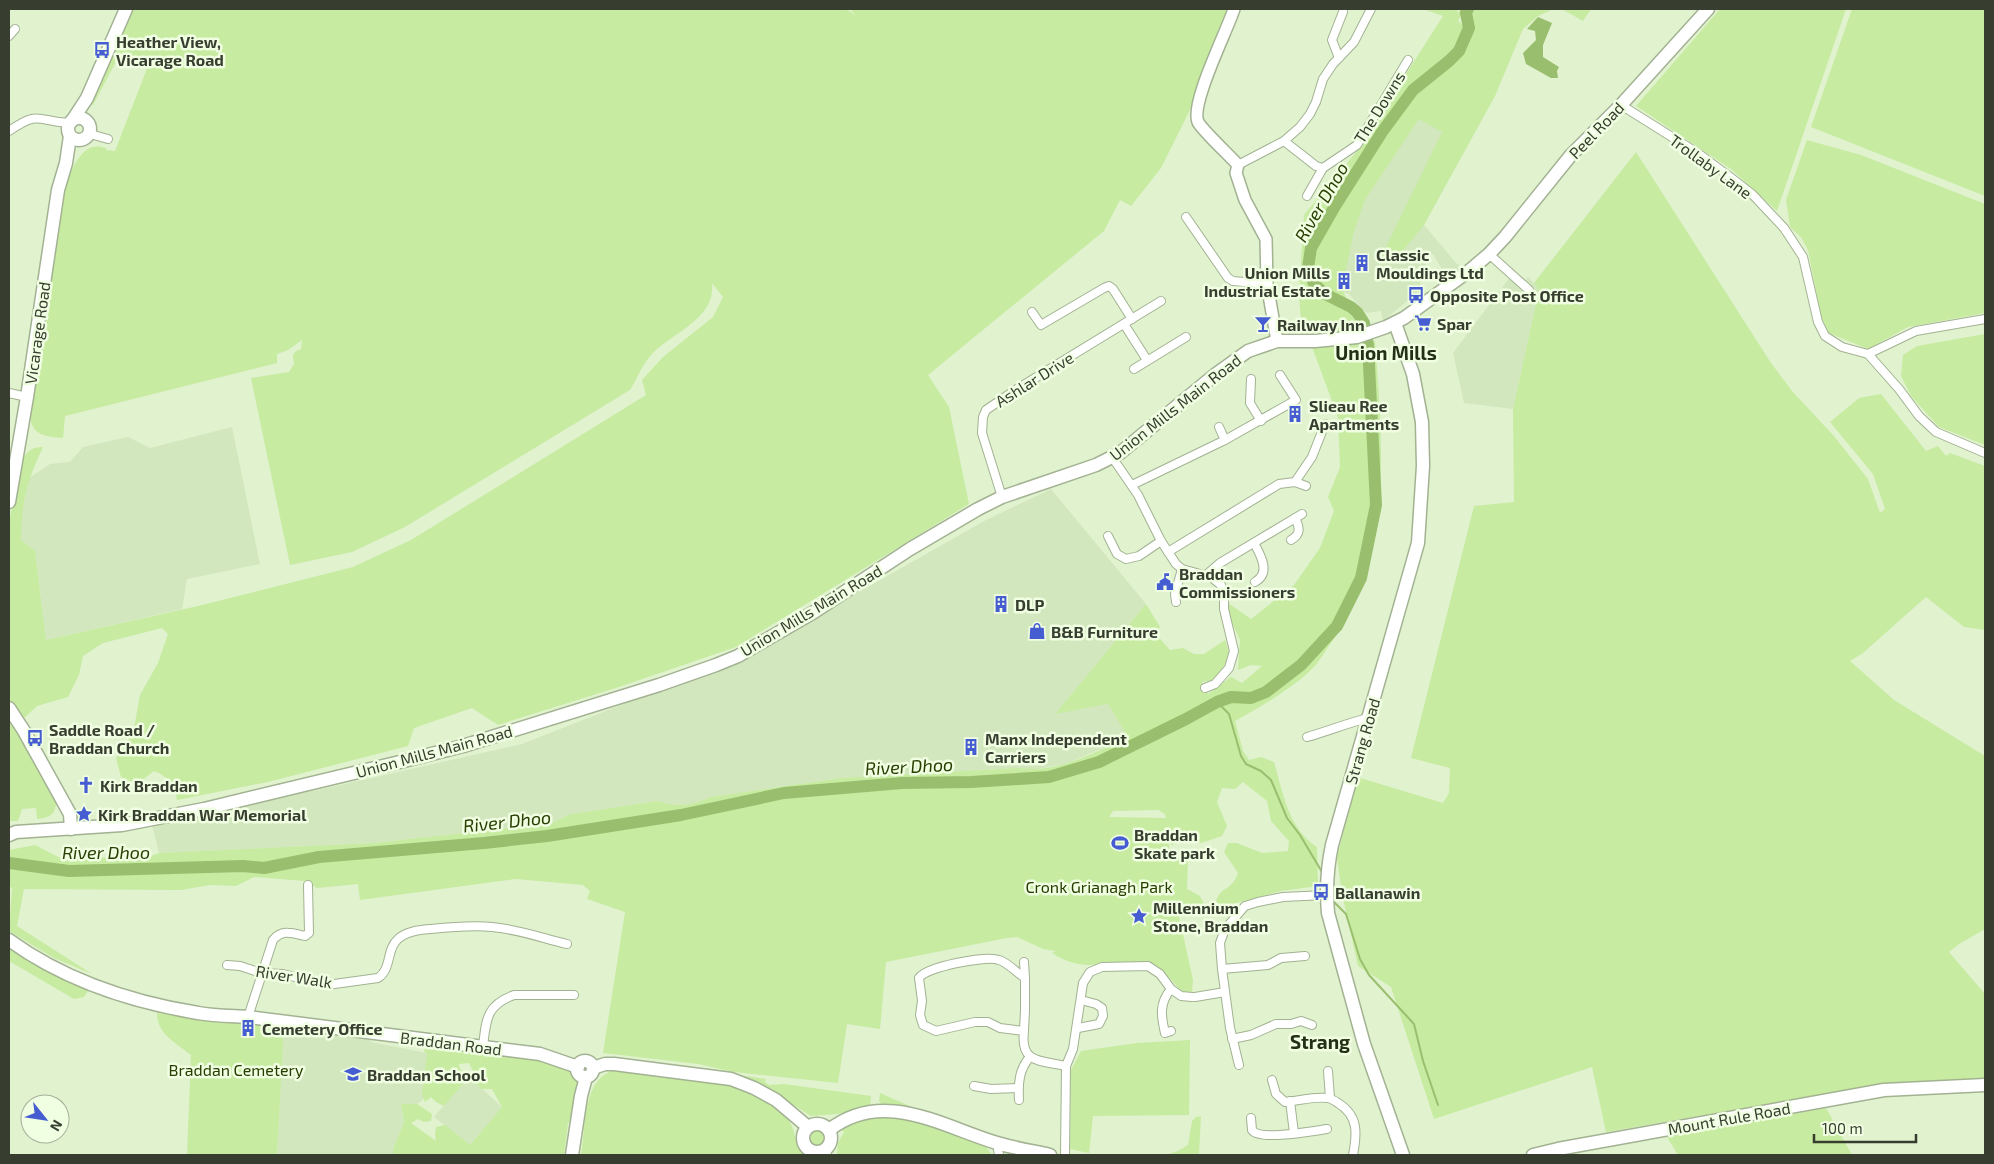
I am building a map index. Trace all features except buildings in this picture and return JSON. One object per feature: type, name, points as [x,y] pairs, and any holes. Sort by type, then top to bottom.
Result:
[{"type":"main road","name":"Vicarage Road","points":[[9,502],[58,190],[66,163],[68,127],[87,98],[126,9]]},
{"type":"main road","points":[[1234,9],[1196,108],[1198,122],[1238,164],[1236,173],[1246,200],[1266,239],[1266,284],[1277,341]]},
{"type":"main road","name":"Peel Road","points":[[1489,254],[1571,155],[1621,105],[1708,9]]},
{"type":"main road","name":"Vicarage Road","points":[[66,163],[88,132],[87,98]]},
{"type":"main road","points":[[76,119],[83,119],[88,132],[76,140],[68,127],[76,119]]},
{"type":"main road","name":"Union Mills Main Road","points":[[9,835],[16,832],[107,827],[166,816],[404,761],[463,746],[716,665],[745,652],[806,617],[952,523],[1002,497],[1112,458],[1248,350],[1277,341],[1357,337],[1391,325],[1469,271],[1489,254]]},
{"type":"main road","name":"Strang Road","points":[[1391,325],[1413,374],[1421,410],[1424,439],[1418,543],[1332,846],[1326,895],[1328,914],[1364,1044],[1403,1155]]},
{"type":"main road","points":[[9,708],[24,731],[70,814],[71,829]]},
{"type":"main road","name":"Braddan Road","points":[[9,940],[71,976],[115,994],[150,1004],[200,1014],[248,1017],[540,1054],[586,1071],[605,1064],[614,1064],[731,1079],[754,1088],[776,1100],[808,1127]]},
{"type":"main road","points":[[572,1155],[586,1071]]},
{"type":"main road","name":"Mount Rule Road","points":[[1533,1155],[1884,1090],[1985,1085]]},
{"type":"main road","points":[[829,1130],[850,1118],[877,1111],[894,1111],[918,1116],[998,1149],[1050,1155]]},
{"type":"main road","points":[[817,1124],[829,1130],[831,1138],[826,1152],[816,1152],[807,1148],[803,1135],[808,1127],[817,1124]]},
{"type":"street","points":[[1238,164],[1284,141],[1300,127],[1316,102],[1323,79],[1354,42],[1371,9]]},
{"type":"street","points":[[1339,58],[1332,40],[1343,12]]},
{"type":"street","points":[[9,36],[16,29]]},
{"type":"street","name":"The Downs","points":[[1307,196],[1323,168],[1357,145],[1408,60]]},
{"type":"street","name":"Trollaby Lane","points":[[1621,105],[1699,154],[1753,195],[1784,228],[1803,258],[1818,322],[1825,336],[1842,347],[1868,354]]},
{"type":"street","points":[[9,131],[31,118],[38,117],[68,127]]},
{"type":"street","points":[[88,132],[108,139]]},
{"type":"street","points":[[1284,141],[1316,166],[1323,168]]},
{"type":"street","points":[[1186,217],[1228,278],[1233,281],[1266,284]]},
{"type":"street","points":[[1489,254],[1529,290]]},
{"type":"street","points":[[1032,312],[1037,328],[1109,286],[1132,318]]},
{"type":"street","name":"Ashlar Drive","points":[[1002,497],[982,433],[983,417],[986,410],[1161,301]]},
{"type":"street","points":[[1985,319],[1916,331],[1868,354],[1899,389],[1919,416],[1936,432],[1985,453]]},
{"type":"street","points":[[1124,324],[1147,360]]},
{"type":"street","points":[[1134,369],[1186,337]]},
{"type":"street","points":[[1132,485],[1225,440],[1296,400],[1280,375]]},
{"type":"street","points":[[1251,379],[1250,403],[1261,421]]},
{"type":"street","points":[[9,393],[27,397]]},
{"type":"street","points":[[1295,482],[1312,457],[1326,424]]},
{"type":"street","points":[[1219,427],[1225,440]]},
{"type":"street","points":[[1112,458],[1132,485],[1168,552],[1179,566],[1206,575],[1221,585],[1234,651],[1229,668],[1215,684],[1205,688]]},
{"type":"street","points":[[1168,552],[1279,484],[1295,482],[1306,486]]},
{"type":"street","points":[[1206,575],[1220,564],[1298,516],[1299,532],[1297,536],[1290,540]]},
{"type":"street","points":[[1108,536],[1117,554],[1126,559],[1139,556],[1162,540]]},
{"type":"street","points":[[1254,543],[1263,559],[1266,575],[1255,582]]},
{"type":"street","points":[[1176,602],[1179,566]]},
{"type":"street","points":[[1307,737],[1368,718]]},
{"type":"street","points":[[248,1017],[261,973],[275,937],[284,932],[305,936],[309,933],[308,885]]},
{"type":"street","points":[[1239,1065],[1232,1039],[1222,969],[1220,943],[1225,929],[1245,906],[1283,897],[1326,895]]},
{"type":"street","name":"River Walk","points":[[227,966],[240,966],[261,973],[283,974],[327,984],[378,978],[387,969],[394,941],[404,934],[421,930],[465,926],[510,930],[567,944]]},
{"type":"street","points":[[1222,969],[1268,965],[1281,958],[1305,956]]},
{"type":"street","points":[[1024,1031],[1000,1028],[988,1022],[975,1022],[936,1030],[923,1025],[920,1021],[922,1002],[919,978],[924,973],[989,958],[1001,960],[1025,978]]},
{"type":"street","points":[[1024,962],[1025,1022],[1023,1048],[1030,1057],[1066,1066]]},
{"type":"street","points":[[1065,1155],[1066,1066],[1074,1050],[1083,982],[1090,972],[1102,967],[1148,966],[1160,974],[1170,989],[1181,996],[1194,997],[1225,992]]},
{"type":"street","points":[[1170,989],[1165,997],[1160,1014],[1165,1033],[1171,1031]]},
{"type":"street","points":[[483,1046],[489,1012],[495,1004],[514,995],[531,997],[574,996]]},
{"type":"street","points":[[1078,1028],[1099,1024],[1103,1016],[1102,1008],[1082,1000]]},
{"type":"street","points":[[1232,1039],[1251,1035],[1276,1024],[1291,1024],[1301,1021],[1312,1025]]},
{"type":"street","points":[[1019,1100],[1018,1088],[1022,1068],[1030,1057]]},
{"type":"street","points":[[1328,1071],[1330,1098]]},
{"type":"street","points":[[1272,1080],[1276,1094],[1285,1102],[1310,1098],[1330,1098],[1344,1107],[1355,1121],[1356,1130],[1353,1155]]},
{"type":"street","points":[[974,1086],[991,1089],[1018,1088]]},
{"type":"street","points":[[1290,1101],[1294,1133]]},
{"type":"street","points":[[1251,1118],[1252,1130],[1257,1134],[1294,1133],[1327,1129]]},
{"type":"shaded area","points":[[1538,17],[1552,23],[1543,45],[1543,57],[1559,67],[1557,71],[1558,78],[1551,78],[1526,64],[1523,53],[1536,40],[1535,31],[1527,29]]},
{"type":"shaded area","points":[[1419,118],[1442,132],[1401,243],[1424,225],[1456,263],[1464,268],[1448,280],[1433,254],[1428,257],[1420,285],[1426,293],[1422,296],[1418,292],[1383,321],[1381,311],[1366,313],[1349,294],[1341,291],[1341,287],[1353,232],[1365,200]]},
{"type":"shaded area","points":[[1513,273],[1524,282],[1528,277],[1539,290],[1513,409],[1464,403],[1453,353]]},
{"type":"shaded area","points":[[232,427],[260,564],[187,579],[182,609],[46,640],[35,551],[21,540],[21,514],[29,478],[50,464],[70,462],[83,447],[128,437],[150,448]]},
{"type":"shaded area","points":[[1051,489],[1146,604],[1056,713],[1108,704],[1129,737],[1065,764],[1032,770],[1020,768],[841,778],[711,797],[697,804],[669,805],[658,801],[571,814],[552,823],[374,843],[159,853],[151,821],[318,790],[522,744],[748,655],[986,520]]},
{"type":"shaded area","name":"Braddan School","points":[[284,1027],[371,1040],[371,1042],[427,1053],[423,1100],[417,1104],[401,1104],[404,1122],[393,1149],[393,1155],[277,1155]]},
{"type":"shaded area","points":[[469,1077],[502,1107],[470,1145],[434,1117]]},
{"type":"green space","points":[[132,9],[846,9],[855,15],[850,9],[1228,9],[1196,97],[1184,122],[1161,168],[1131,206],[1120,200],[1104,231],[928,375],[949,407],[969,504],[736,647],[619,687],[498,725],[472,708],[414,728],[408,746],[268,782],[177,800],[170,782],[154,771],[137,784],[121,777],[116,758],[133,734],[140,695],[158,663],[168,634],[162,628],[103,643],[83,656],[79,675],[68,697],[37,706],[23,719],[9,699],[9,522],[22,459],[28,452],[43,447],[26,492],[22,515],[21,540],[35,551],[46,640],[198,606],[353,567],[411,540],[646,395],[642,380],[663,357],[713,317],[723,297],[712,283],[711,295],[707,306],[691,324],[652,354],[630,390],[405,527],[352,552],[290,565],[251,378],[289,372],[294,364],[293,355],[301,349],[302,340],[288,350],[277,354],[277,363],[65,416],[63,438],[50,437],[35,430],[32,426],[31,397],[59,215],[68,180],[74,165],[87,149],[99,147],[115,151],[148,66],[120,54],[92,107],[94,95],[103,70]]},
{"type":"green space","points":[[1423,9],[1457,9],[1458,14],[1460,9],[1464,9],[1458,21],[1463,25],[1472,15],[1474,9],[1553,9],[1538,16],[1523,29],[1495,96],[1424,225],[1396,259],[1384,251],[1442,132],[1419,119],[1365,200],[1354,231],[1342,288],[1358,329],[1331,333],[1302,333],[1299,294],[1304,215],[1357,151],[1443,16]]},
{"type":"green space","points":[[1562,9],[1591,9],[1583,21]]},
{"type":"green space","points":[[1720,9],[1846,9],[1777,211],[1731,169],[1636,106]]},
{"type":"green space","points":[[1852,9],[1985,9],[1985,196],[1811,127]]},
{"type":"green space","points":[[1807,140],[1861,155],[1985,204],[1985,313],[1908,327],[1868,349],[1829,333],[1821,316],[1808,250],[1801,237],[1790,227],[1786,200]]},
{"type":"green space","points":[[1636,152],[1771,363],[1792,391],[1833,435],[1868,479],[1880,513],[1885,509],[1873,474],[1830,422],[1859,398],[1881,394],[1926,451],[1938,446],[1946,456],[1950,453],[1985,466],[1985,630],[1964,627],[1926,597],[1863,653],[1850,661],[1894,700],[1985,756],[1985,929],[1949,952],[1985,994],[1985,1081],[1881,1084],[1606,1132],[1592,1067],[1434,1119],[1391,987],[1358,966],[1342,894],[1337,858],[1357,777],[1443,803],[1449,793],[1450,768],[1411,758],[1474,506],[1514,502],[1513,409],[1539,290],[1534,283]]},
{"type":"green space","points":[[1985,334],[1985,445],[1939,427],[1911,396],[1901,376],[1903,355],[1917,346]]},
{"type":"green space","name":"Cronk Grianagh Park","points":[[1375,341],[1381,458],[1379,497],[1374,535],[1365,572],[1351,608],[1316,665],[1286,690],[1235,721],[1243,751],[1249,760],[1261,757],[1274,762],[1284,798],[1293,820],[1307,839],[1317,847],[1318,886],[1281,891],[1221,907],[1216,901],[1218,896],[1233,883],[1238,873],[1224,852],[1228,843],[1237,843],[1262,853],[1288,851],[1289,841],[1271,821],[1267,801],[1243,782],[1235,789],[1222,788],[1217,802],[1227,826],[1222,836],[1201,843],[1186,841],[1171,845],[1168,832],[1170,860],[1181,857],[1188,860],[1187,889],[1200,896],[1204,904],[1178,912],[1193,980],[1192,993],[1184,993],[1161,970],[1147,964],[1136,962],[1093,965],[1077,964],[1052,953],[1056,951],[1043,949],[1017,937],[886,962],[880,1029],[847,1024],[838,1083],[734,1072],[698,1064],[603,1053],[625,912],[587,899],[590,891],[583,885],[516,879],[360,900],[358,884],[317,888],[305,881],[254,877],[236,886],[210,885],[181,890],[24,889],[17,926],[92,974],[54,958],[9,931],[12,888],[9,886],[9,850],[35,845],[66,861],[83,857],[144,859],[159,853],[374,843],[552,823],[571,814],[658,801],[685,805],[711,797],[841,778],[1048,768],[1089,755],[1128,737],[1108,704],[1055,714],[1146,604],[1160,627],[1155,633],[1170,650],[1183,648],[1194,654],[1204,654],[1225,640],[1229,652],[1224,666],[1213,680],[1202,682],[1208,694],[1231,677],[1242,683],[1262,666],[1251,665],[1238,670],[1240,640],[1228,614],[1228,603],[1251,619],[1294,585],[1320,548],[1334,511],[1328,497],[1340,467],[1338,417],[1312,347],[1344,346]],"holes":[[[1158,810],[1165,814],[1166,818],[1109,817],[1113,811]]]},
{"type":"green space","points":[[9,717],[56,799],[54,811],[49,816],[37,819],[36,808],[22,809],[18,821],[9,821]]},
{"type":"green space","points":[[9,946],[89,989],[84,997],[74,999],[9,961]]},
{"type":"green space","name":"Braddan Cemetery","points":[[157,1013],[284,1027],[277,1155],[187,1155],[191,1055],[168,1037],[160,1027]]},
{"type":"green space","points":[[1190,1040],[1189,1115],[1093,1116],[1089,1153],[1070,1149],[1071,1070],[1081,1051],[1137,1043]]},
{"type":"green space","points":[[426,1044],[513,1054],[571,1071],[575,1075],[578,1086],[574,1118],[568,1123],[564,1155],[393,1155],[393,1149],[404,1122],[401,1104],[417,1104],[432,1114],[431,1121],[424,1122],[418,1119],[411,1123],[436,1141],[436,1127],[445,1125],[470,1145],[502,1107],[492,1089],[482,1089],[472,1080],[476,1077],[469,1063],[459,1064],[460,1069],[466,1073],[466,1080],[444,1106],[431,1097],[425,1102],[422,1095],[427,1053],[424,1052]]},
{"type":"green space","points":[[612,1071],[715,1082],[755,1096],[775,1107],[788,1119],[798,1146],[804,1155],[581,1155],[590,1095],[602,1076]]},
{"type":"green space","points":[[739,1075],[766,1079],[765,1082],[769,1085],[784,1084],[871,1096],[870,1106],[838,1114],[811,1116],[767,1088]]},
{"type":"green space","points":[[880,1093],[912,1107],[912,1109],[883,1106],[879,1101]]},
{"type":"green space","points":[[1826,1108],[1852,1155],[1678,1155],[1667,1137]]},
{"type":"green space","points":[[901,1115],[983,1143],[992,1155],[837,1155],[838,1143],[844,1132],[842,1130],[850,1125],[863,1118]]},
{"type":"green space","points":[[1201,1116],[1199,1155],[1166,1155],[1188,1145],[1192,1121],[1196,1117]]},
{"type":"green space","points":[[817,1128],[824,1131],[827,1138],[824,1145],[817,1148],[810,1145],[807,1138],[810,1131]]},
{"type":"waterway","name":"River Dhoo","points":[[9,863],[69,871],[243,866],[264,868],[319,857],[547,836],[681,815],[784,793],[902,783],[971,782],[1049,777],[1099,762],[1217,702],[1231,697],[1251,698],[1266,692],[1301,665],[1337,626],[1361,578],[1376,505],[1368,345],[1364,323],[1357,312],[1351,307],[1325,294],[1314,284],[1308,268],[1311,248],[1382,132],[1413,90],[1459,51],[1469,28],[1466,13],[1468,9]]},
{"type":"waterway","points":[[1217,702],[1229,714],[1241,756],[1246,764],[1261,771],[1271,780],[1287,818],[1300,835],[1322,872]]},
{"type":"waterway","points":[[1334,902],[1346,914],[1360,959],[1369,975],[1414,1024],[1423,1061],[1438,1105]]},
{"type":"place","name":"Heather View, Vicarage Road","points":[[102,50]]},
{"type":"place","name":"Classic Mouldings Ltd","points":[[1362,263]]},
{"type":"place","name":"Union Mills Industrial Estate","points":[[1344,281]]},
{"type":"place","name":"Opposite Post Office","points":[[1416,295]]},
{"type":"place","name":"Spar","points":[[1423,323]]},
{"type":"place","name":"Railway Inn","points":[[1263,324]]},
{"type":"place","name":"Slieau Ree Apartments","points":[[1295,414]]},
{"type":"place","name":"Braddan Commissioners","points":[[1165,582]]},
{"type":"place","name":"DLP","points":[[1001,604]]},
{"type":"place","name":"B&B Furniture","points":[[1037,631]]},
{"type":"place","name":"Saddle Road / Braddan Church","points":[[35,738]]},
{"type":"place","name":"Manx Independent Carriers","points":[[971,747]]},
{"type":"place","name":"Kirk Braddan","points":[[86,785]]},
{"type":"place","name":"Kirk Braddan War Memorial","points":[[84,814]]},
{"type":"place","name":"Braddan Skate park","points":[[1120,843]]},
{"type":"place","name":"Ballanawin","points":[[1321,892]]},
{"type":"place","name":"Millennium Stone, Braddan","points":[[1139,916]]},
{"type":"place","name":"Cemetery Office","points":[[248,1028]]},
{"type":"place","name":"Braddan School","points":[[353,1074]]},
{"type":"district","name":"Union Mills","points":[[1386,352]]},
{"type":"district","name":"Strang","points":[[1320,1041]]}]
